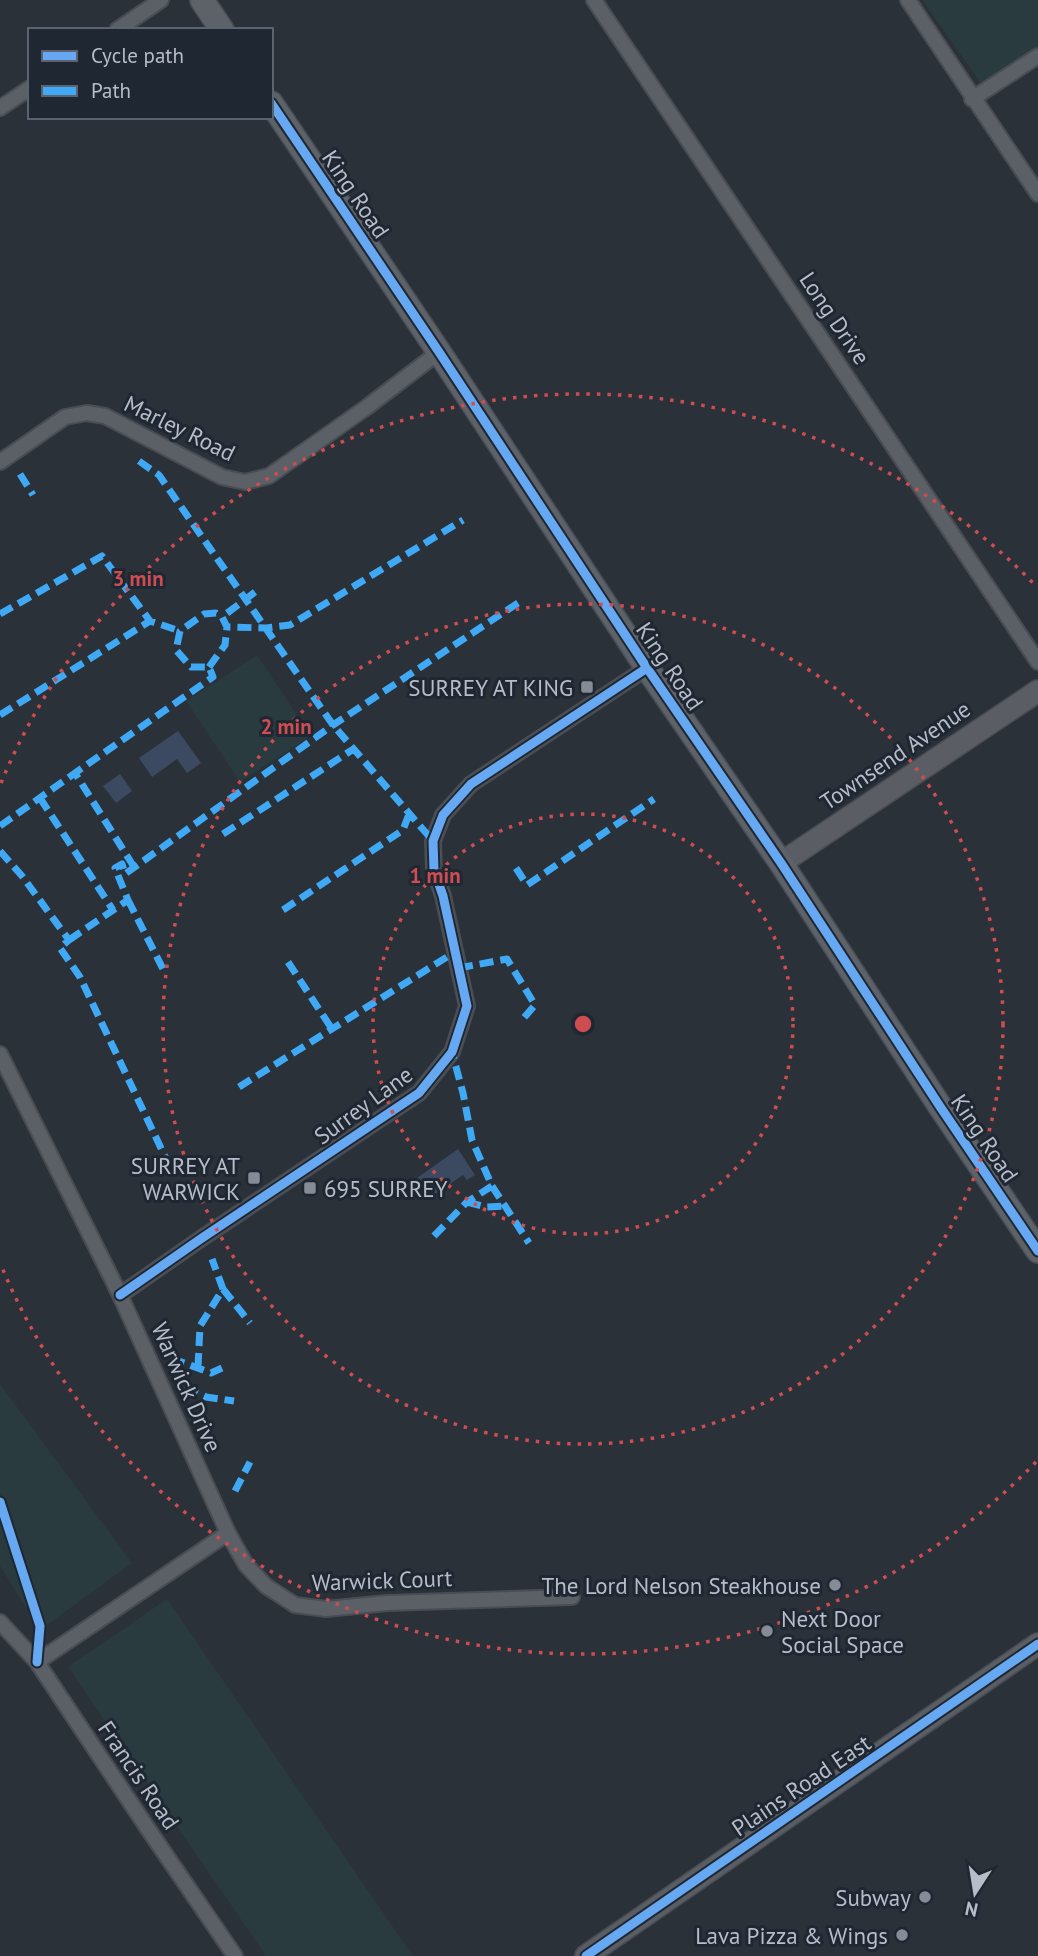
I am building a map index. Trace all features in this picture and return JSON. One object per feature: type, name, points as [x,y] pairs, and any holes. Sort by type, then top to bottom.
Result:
[{"type":"main road","points":[[202,0],[221,28]]},
{"type":"main road","name":"King Road","points":[[273,106],[1038,1251]]},
{"type":"main road","name":"Townsend Avenue","points":[[781,863],[1038,691]]},
{"type":"main road","name":"Plains Road East","points":[[586,1956],[1038,1644]]},
{"type":"street","points":[[120,28],[161,0]]},
{"type":"street","name":"Long Drive","points":[[594,0],[1038,662]]},
{"type":"street","points":[[908,0],[1038,194]]},
{"type":"street","points":[[972,99],[1038,56]]},
{"type":"street","points":[[0,108],[28,89]]},
{"type":"street","name":"Marley Road","points":[[0,462],[65,416],[87,412],[105,416],[222,477],[245,482],[268,476],[367,407],[439,352]]},
{"type":"street","name":"Surrey Lane","points":[[120,1295],[419,1093],[452,1052],[467,1006],[443,895],[434,870],[433,841],[443,815],[471,784],[647,668]]},
{"type":"street","name":"Warwick Drive","points":[[0,1054],[120,1295],[228,1533]]},
{"type":"street","points":[[37,1662],[228,1533]]},
{"type":"street","name":"Warwick Court","points":[[228,1533],[246,1564],[266,1586],[295,1605],[326,1609],[387,1603],[572,1597]]},
{"type":"street","name":"Francis Road","points":[[0,1622],[37,1662],[235,1956]]},
{"type":"shaded area","points":[[922,0],[1038,0],[1038,54],[985,89]]},
{"type":"shaded area","points":[[257,655],[311,736],[240,782],[186,701]]},
{"type":"shaded area","points":[[0,1384],[132,1563],[40,1630],[0,1566]]},
{"type":"shaded area","points":[[167,1599],[413,1956],[266,1956],[68,1667]]},
{"type":"water","points":[[178,731],[201,763],[187,773],[177,759],[152,777],[139,758]]},
{"type":"water","points":[[120,774],[132,791],[116,803],[103,786]]},
{"type":"water","points":[[458,1149],[475,1175],[467,1180],[463,1175],[431,1197],[417,1178]]},
{"type":"marked path","points":[[139,461],[159,475],[333,725],[433,841]]},
{"type":"marked path","points":[[20,474],[33,495]]},
{"type":"marked path","points":[[255,592],[222,617],[227,627],[266,628],[290,625],[463,520]]},
{"type":"marked path","points":[[0,614],[102,556],[150,621]]},
{"type":"marked path","points":[[69,940],[128,900],[115,868],[122,864],[125,874],[333,725],[518,603]]},
{"type":"marked path","points":[[134,867],[75,773],[213,677],[209,667],[191,667],[176,650],[180,631],[204,614],[216,613],[222,617]]},
{"type":"marked path","points":[[0,715],[150,621],[180,631]]},
{"type":"marked path","points":[[209,667],[225,645],[227,627]]},
{"type":"marked path","points":[[223,834],[352,750]]},
{"type":"marked path","points":[[0,826],[75,773]]},
{"type":"marked path","points":[[40,798],[113,910]]},
{"type":"marked path","points":[[516,868],[527,885],[654,799]]},
{"type":"marked path","points":[[283,910],[403,830],[409,814]]},
{"type":"marked path","points":[[0,851],[69,940],[60,948],[80,977],[168,1163]]},
{"type":"marked path","points":[[128,900],[163,969]]},
{"type":"marked path","points":[[239,1087],[455,952]]},
{"type":"marked path","points":[[459,968],[507,959],[535,1005],[522,1020]]},
{"type":"marked path","points":[[288,962],[332,1029]]},
{"type":"marked path","points":[[434,1236],[467,1202],[492,1186],[472,1140],[452,1052]]},
{"type":"marked path","points":[[492,1186],[529,1243]]},
{"type":"marked path","points":[[467,1202],[486,1207],[504,1206]]},
{"type":"marked path","points":[[198,1367],[200,1326],[223,1289],[212,1259]]},
{"type":"marked path","points":[[223,1289],[250,1323]]},
{"type":"marked path","points":[[171,1358],[211,1373],[222,1368]]},
{"type":"marked path","points":[[185,1387],[206,1397],[234,1401]]},
{"type":"marked path","points":[[235,1491],[250,1462]]},
{"type":"cycle path","points":[[273,106],[1038,1251]]},
{"type":"cycle path","points":[[120,1295],[419,1093],[452,1052],[467,1006],[443,896],[434,870],[433,841],[443,815],[471,784],[647,668]]},
{"type":"cycle path","points":[[0,1502],[40,1626],[37,1662]]},
{"type":"cycle path","points":[[586,1956],[1038,1644]]},
{"type":"place","name":"SURREY AT KING","points":[[587,687]]},
{"type":"place","name":"SURREY AT WARWICK","points":[[254,1178]]},
{"type":"place","name":"695 SURREY","points":[[310,1188]]},
{"type":"place","name":"The Lord Nelson Steakhouse","points":[[835,1585]]},
{"type":"place","name":"Next Door Social Space","points":[[767,1631]]},
{"type":"place","name":"Subway","points":[[925,1897]]},
{"type":"place","name":"Lava Pizza & Wings","points":[[902,1935]]}]
